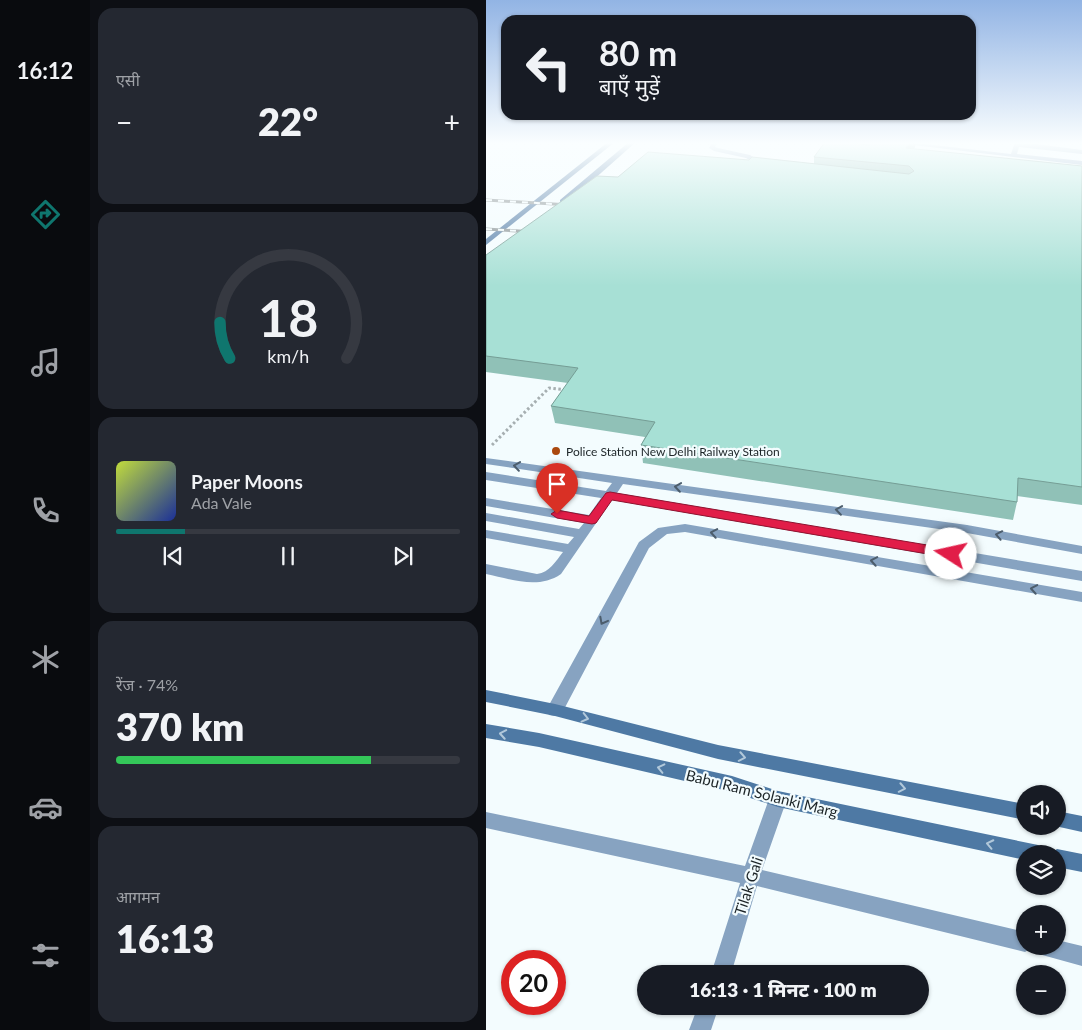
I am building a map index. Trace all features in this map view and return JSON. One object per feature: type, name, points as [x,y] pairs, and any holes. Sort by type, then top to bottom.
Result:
[{"type":"main road","points":[[486,243],[552,190]]},
{"type":"main road","points":[[560,205],[577,190]]},
{"type":"main road","points":[[486,696],[555,710],[718,752],[1016,810]]},
{"type":"main road","name":"Babu Ram Solanki Marg","points":[[486,731],[539,740],[722,782],[778,799],[1016,849]]},
{"type":"main road","points":[[1066,821],[1082,824]]},
{"type":"main road","points":[[1066,860],[1082,863]]},
{"type":"street","points":[[486,461],[967,529],[1082,550]]},
{"type":"street","points":[[486,476],[1082,576]]},
{"type":"street","points":[[486,569],[537,579],[547,577],[556,571],[621,479]]},
{"type":"street","points":[[486,502],[592,520]]},
{"type":"street","points":[[486,517],[583,534]]},
{"type":"street","points":[[555,710],[644,545],[656,534],[668,528],[695,530],[1082,597]]},
{"type":"street","points":[[486,534],[572,549]]},
{"type":"street","name":"Tilak Gali","points":[[724,965],[751,876],[778,799]]},
{"type":"street","points":[[486,820],[751,876],[1016,940]]},
{"type":"street","points":[[1066,952],[1082,956]]},
{"type":"street","points":[[700,1030],[706,1015]]},
{"type":"path","points":[[486,452],[549,388],[568,390]]},
{"type":"building","points":[[577,190],[1082,190],[1082,487],[1018,478],[1017,502],[641,445],[655,422],[551,406],[578,368],[486,356],[486,255]]},
{"type":"railway","points":[[486,200],[570,205]]},
{"type":"railway","points":[[486,229],[534,232]]},
{"type":"place","name":"Police Station New Delhi Railway Station","points":[[556,451]]},
{"type":"route","points":[[557,514],[592,520],[610,496],[738,516],[951,554]]}]
